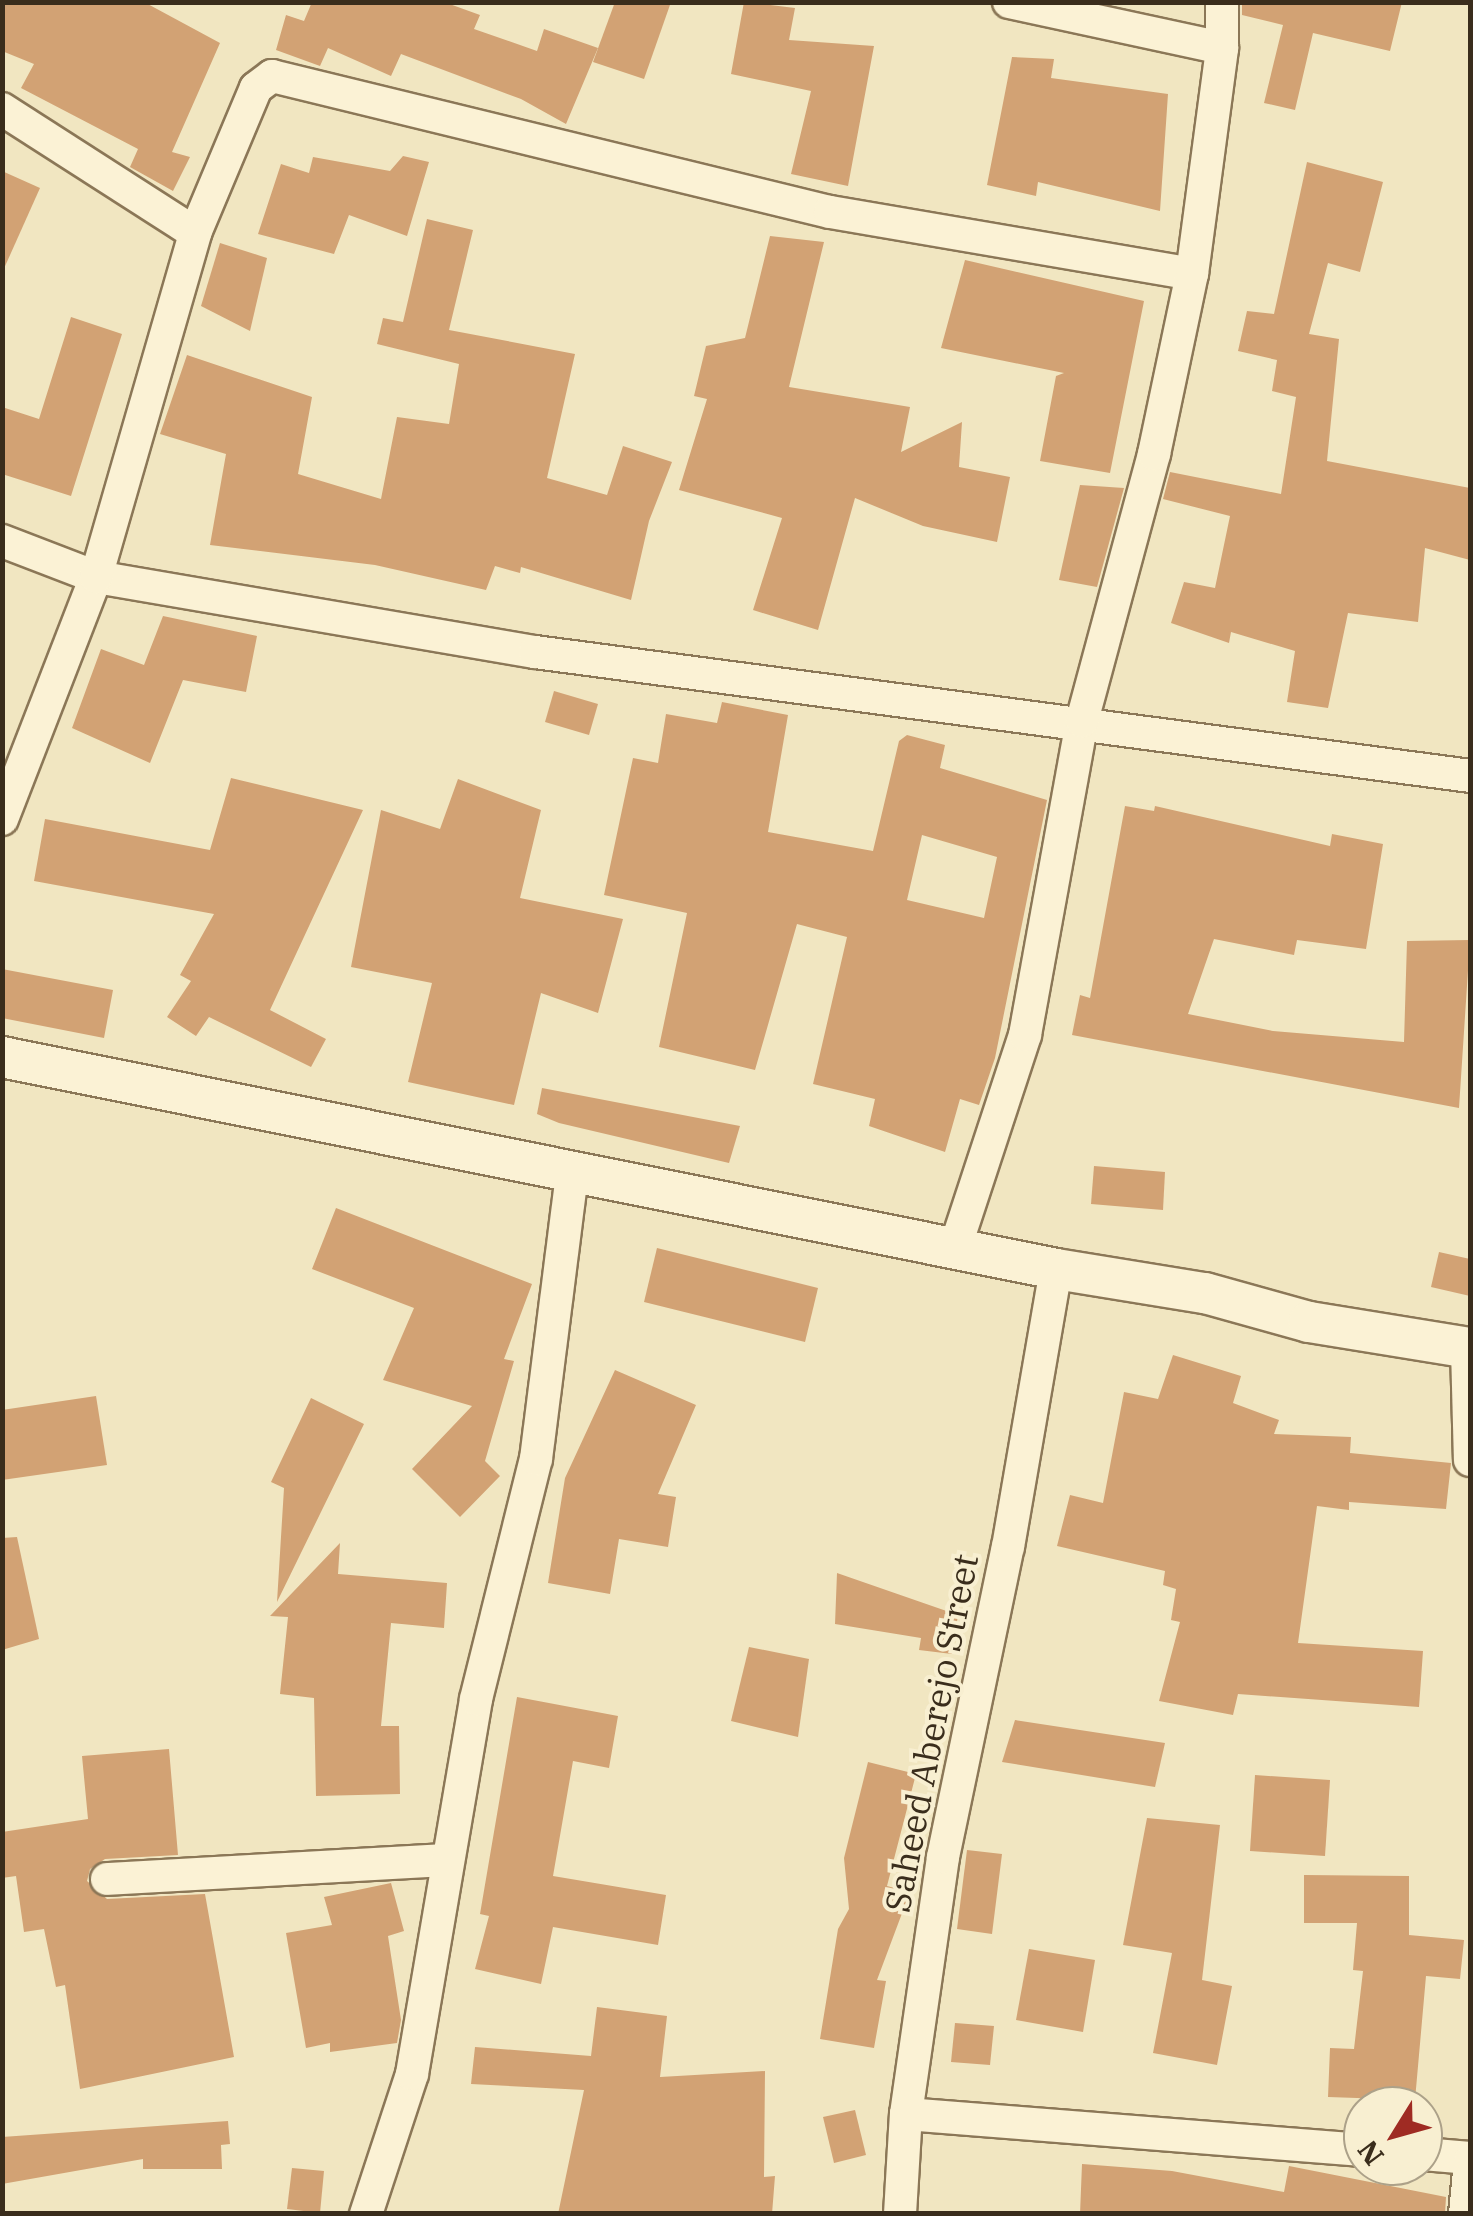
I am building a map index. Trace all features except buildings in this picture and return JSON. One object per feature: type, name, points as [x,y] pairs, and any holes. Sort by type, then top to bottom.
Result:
[{"type":"street","points":[[1009,2],[1222,48]]},
{"type":"street","points":[[956,1245],[1025,1036],[1082,720],[1154,454],[1192,274],[1222,48],[1222,2]]},
{"type":"street","points":[[2,820],[96,577],[195,233],[256,88],[272,76],[830,212],[1192,274]]},
{"type":"street","points":[[2,109],[195,233]]},
{"type":"street","points":[[2,541],[96,577],[534,652],[1082,720],[1470,776]]},
{"type":"street","points":[[2,1058],[1469,1348],[1470,1460]]},
{"type":"street","points":[[366,2214],[412,2074],[476,1699],[536,1458],[572,1173]]},
{"type":"street","name":"Saheed Aberejo Street","points":[[900,2214],[906,2114],[943,1857],[1008,1548],[1056,1269]]},
{"type":"street","points":[[107,1879],[447,1860]]},
{"type":"street","points":[[906,2114],[1343,2148]]},
{"type":"street","points":[[1443,2157],[1470,2160],[1465,2214]]}]
